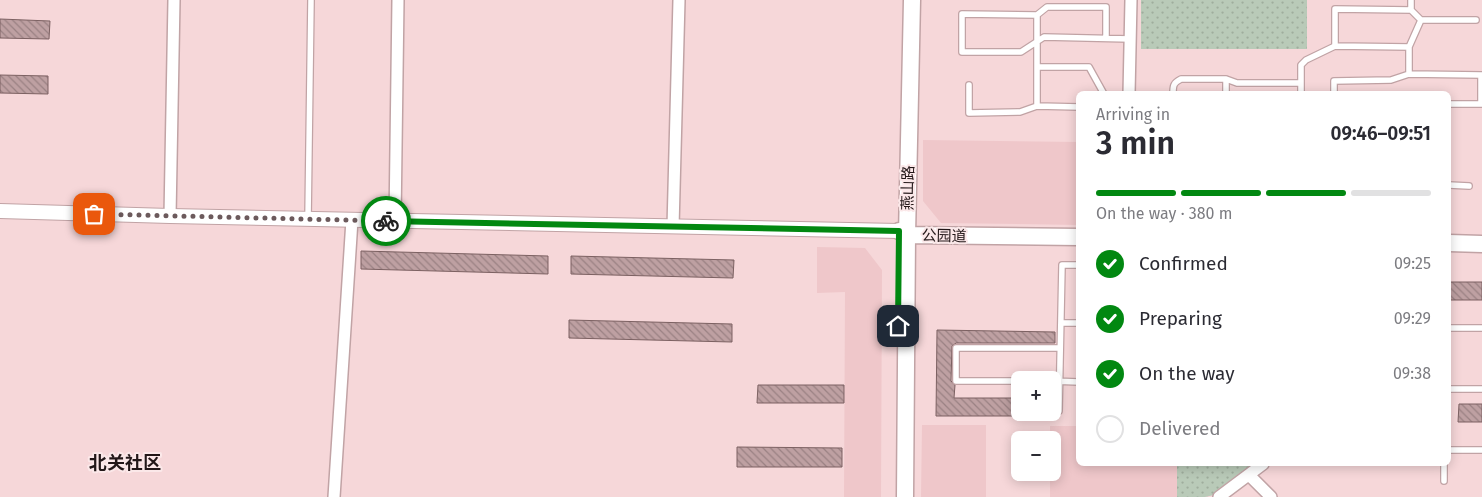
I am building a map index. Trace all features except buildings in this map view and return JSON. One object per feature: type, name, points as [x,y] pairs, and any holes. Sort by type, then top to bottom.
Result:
[{"type":"main road","name":"燕山路","points":[[903,0],[905,497]]},
{"type":"main road","name":"燕山路","points":[[896,497],[912,0]]},
{"type":"main road","name":"公园道","points":[[903,233],[1076,237]]},
{"type":"main road","points":[[1451,243],[1482,244]]},
{"type":"street","points":[[170,216],[174,0]]},
{"type":"street","points":[[395,221],[398,0]]},
{"type":"street","points":[[673,226],[678,0]]},
{"type":"street","points":[[1129,91],[1131,0]]},
{"type":"street","name":"公园道","points":[[0,211],[903,233]]},
{"type":"street","points":[[334,497],[352,220]]},
{"type":"street","points":[[1218,497],[1260,466]]},
{"type":"street","points":[[1249,475],[1270,497]]},
{"type":"lane","points":[[308,219],[310,0]]},
{"type":"lane","points":[[1411,0],[1411,10]]},
{"type":"lane","points":[[1106,38],[1106,8],[1047,7],[1037,15],[962,14],[962,52],[1022,52],[1044,37],[1130,39]]},
{"type":"lane","points":[[1334,46],[1335,9],[1411,10],[1421,20],[1476,20]]},
{"type":"lane","points":[[1036,106],[1037,15]]},
{"type":"lane","points":[[1409,74],[1409,47],[1421,20]]},
{"type":"lane","points":[[1300,91],[1301,65],[1306,60],[1334,46],[1409,47]]},
{"type":"lane","points":[[1037,67],[1088,67],[1102,91]]},
{"type":"lane","points":[[1334,91],[1334,81],[1391,80],[1409,74],[1481,75],[1481,104],[1451,104]]},
{"type":"lane","points":[[1173,91],[1173,85],[1181,79],[1226,79],[1237,83],[1300,83]]},
{"type":"lane","points":[[1226,79],[1226,91]]},
{"type":"lane","points":[[969,85],[969,113],[1020,112],[1036,106],[1076,107]]},
{"type":"lane","points":[[1451,186],[1469,186]]},
{"type":"lane","points":[[1060,371],[1062,265],[1076,265]]},
{"type":"lane","points":[[1061,323],[1076,323]]},
{"type":"lane","points":[[1451,328],[1482,328]]},
{"type":"lane","points":[[1011,381],[956,381],[956,348],[1060,348]]},
{"type":"lane","points":[[1061,382],[1076,382]]},
{"type":"lane","points":[[1451,389],[1482,389]]},
{"type":"lane","points":[[1451,450],[1482,450]]},
{"type":"lane","points":[[1444,466],[1444,481]]},
{"type":"shaded area","points":[[923,140],[1076,142],[1076,225],[941,223],[923,201]]},
{"type":"shaded area","points":[[817,247],[865,248],[882,270],[881,497],[844,497],[845,292],[817,293]]},
{"type":"shaded area","points":[[922,425],[986,425],[986,497],[921,497]]},
{"type":"shaded area","points":[[1050,426],[1076,426],[1076,466],[1177,466],[1177,497],[1050,497],[1050,481],[1061,481],[1061,431],[1050,431]]},
{"type":"green space","points":[[1141,0],[1307,0],[1307,49],[1141,49]]},
{"type":"green space","points":[[1177,466],[1251,466],[1214,495],[1205,497],[1177,497]]},
{"type":"way so far","points":[[94,214],[386,221]]},
{"type":"district","name":"北关社区","points":[[125,463]]},
{"type":"route","points":[[386,221],[899,231],[898,326]]}]
